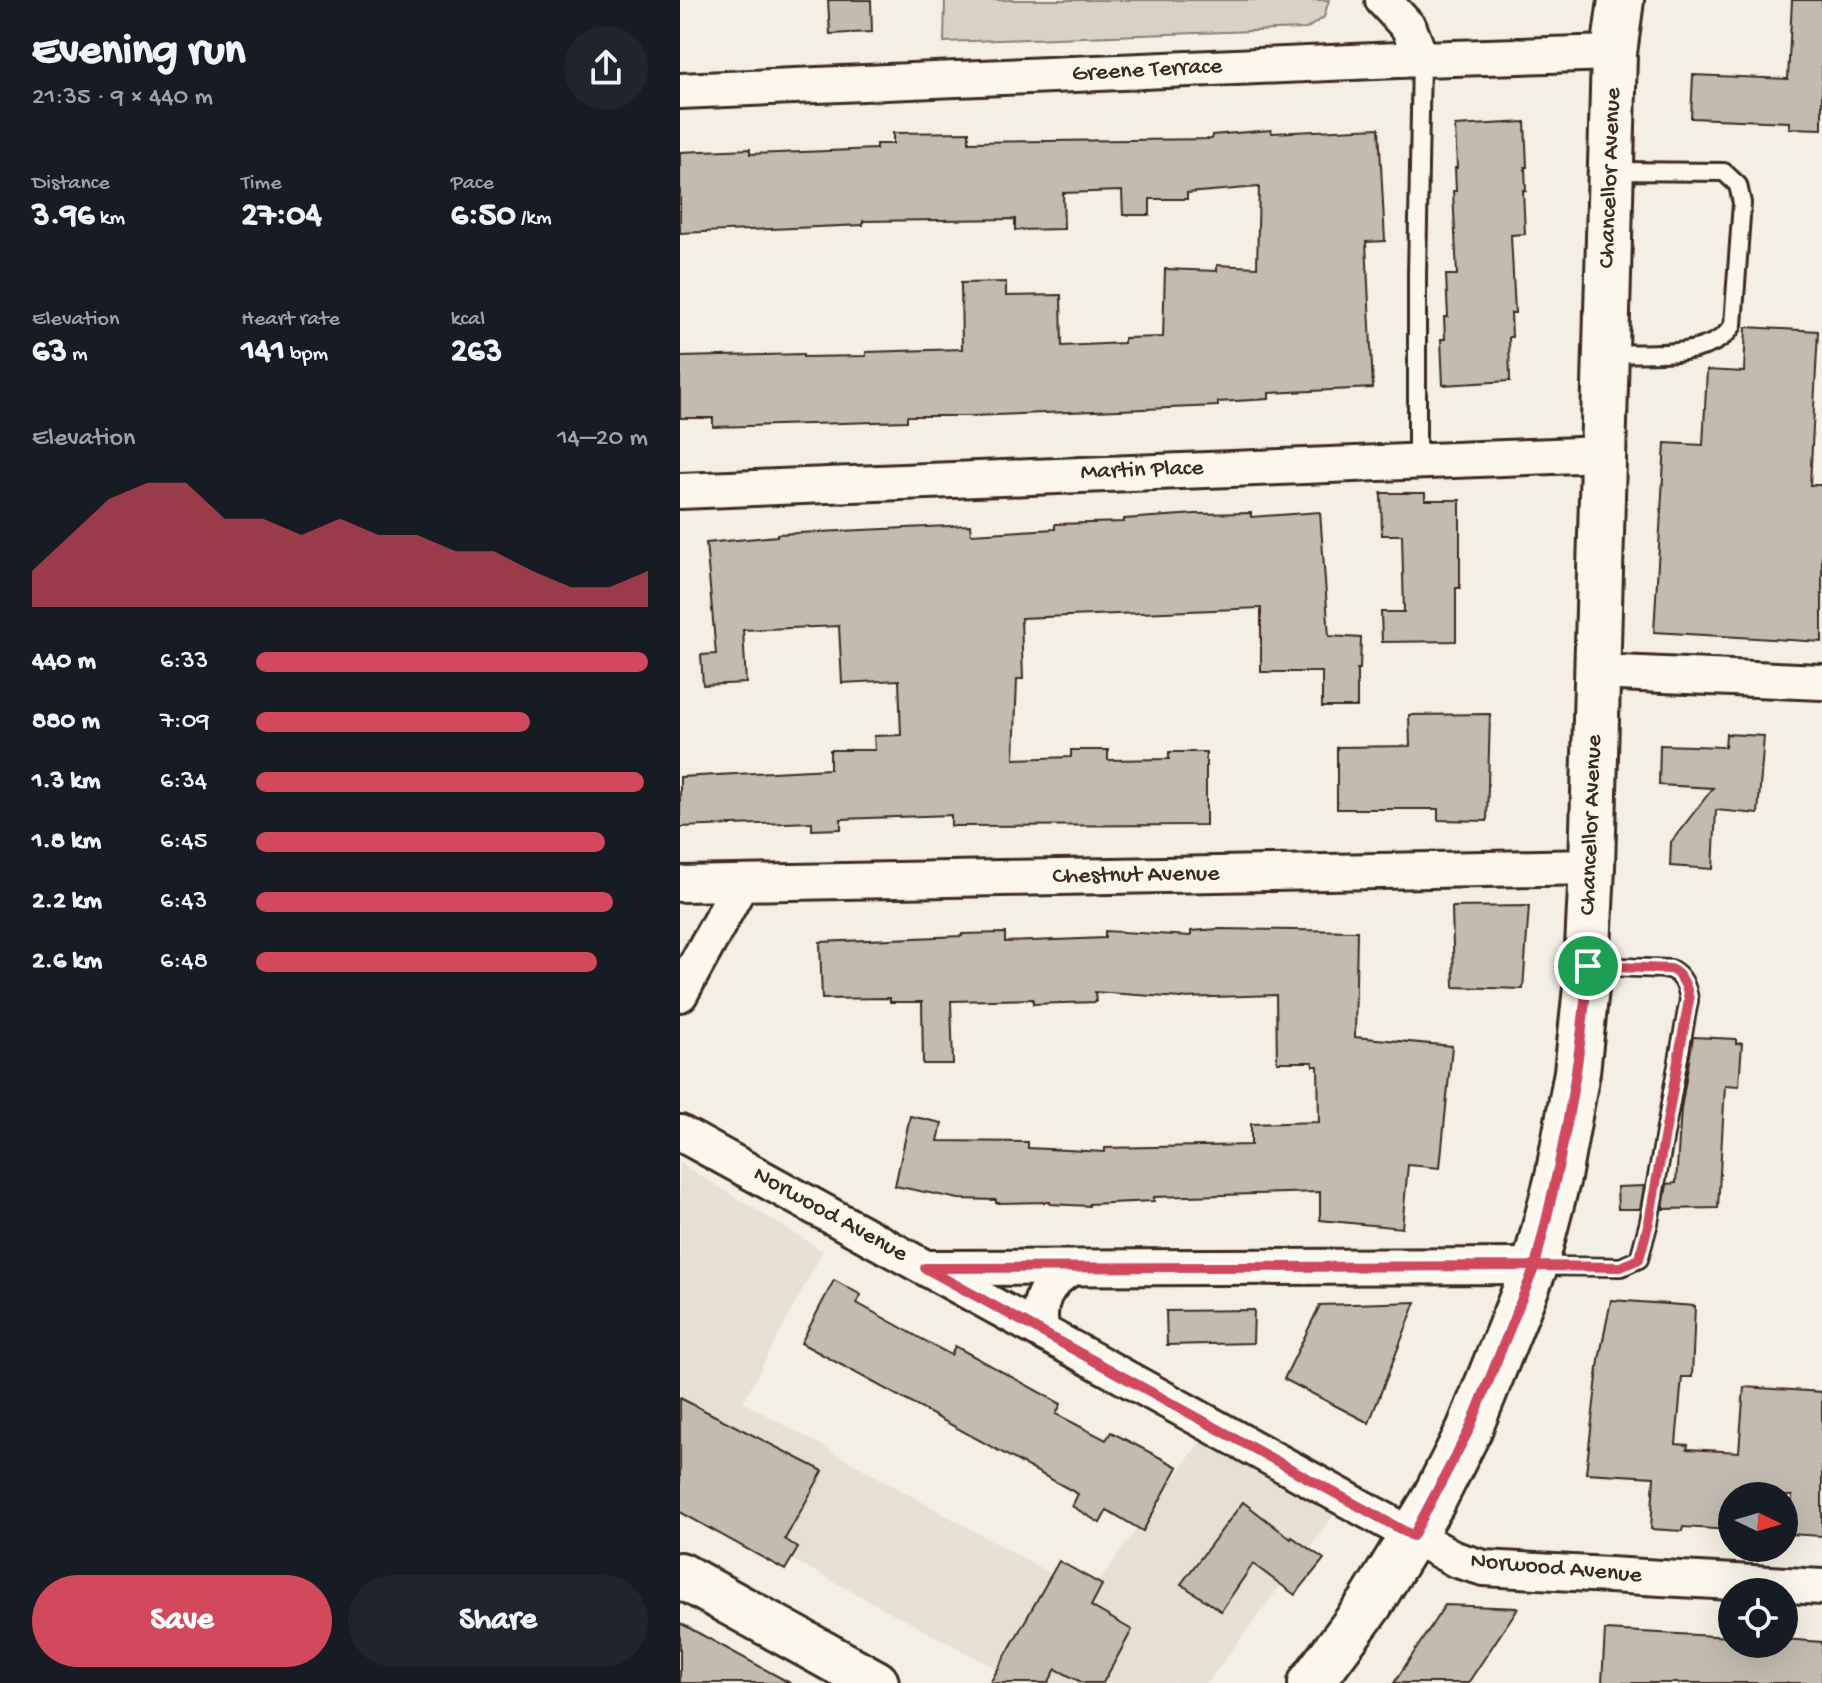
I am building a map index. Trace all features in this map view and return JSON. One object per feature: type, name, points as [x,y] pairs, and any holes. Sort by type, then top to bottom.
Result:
[{"type":"main road","name":"Chancellor Avenue","points":[[1313,1682],[1370,1604],[1413,1536],[1469,1430],[1535,1266],[1558,1177],[1577,1072],[1588,966],[1614,53],[1621,0]]},
{"type":"main road","points":[[680,1575],[876,1683]]},
{"type":"street","points":[[1383,0],[1409,28],[1421,59]]},
{"type":"street","name":"Greene Terrace","points":[[680,91],[1614,53]]},
{"type":"street","name":"Martin Place","points":[[680,491],[1603,454]]},
{"type":"street","points":[[1596,672],[1822,682]]},
{"type":"street","name":"Chestnut Avenue","points":[[680,884],[1592,867]]},
{"type":"street","points":[[680,994],[741,883]]},
{"type":"street","name":"Norwood Avenue","points":[[680,1133],[1457,1560],[1484,1568],[1822,1587]]},
{"type":"street","points":[[925,1268],[1535,1266]]},
{"type":"street","points":[[1042,1332],[1038,1317],[1044,1293],[1059,1275],[1071,1268]]},
{"type":"lane","points":[[1417,460],[1421,59]]},
{"type":"lane","points":[[1606,353],[1665,354],[1692,349],[1712,343],[1730,330],[1733,325],[1742,203],[1738,185],[1724,172],[1611,171]]},
{"type":"lane","points":[[1535,1266],[1621,1267],[1639,1259],[1649,1222],[1687,1015],[1688,990],[1680,974],[1671,969],[1588,966]]},
{"type":"shaded area","points":[[945,0],[1329,0],[1324,17],[1306,29],[944,42]]},
{"type":"shaded area","points":[[680,1163],[823,1251],[743,1402],[1089,1595],[1205,1435],[1334,1515],[1207,1683],[1024,1683],[680,1500]]},
{"type":"building","points":[[828,0],[871,0],[872,32],[830,34]]},
{"type":"building","points":[[1792,0],[1822,0],[1822,129],[1789,128],[1789,122],[1691,118],[1693,75],[1788,79]]},
{"type":"building","points":[[1525,122],[1525,234],[1511,235],[1515,313],[1511,313],[1512,337],[1509,337],[1510,381],[1443,385],[1441,339],[1445,339],[1444,317],[1448,317],[1446,275],[1457,275],[1453,191],[1456,191],[1457,168],[1455,126]]},
{"type":"building","points":[[1379,128],[1385,241],[1366,242],[1373,388],[1269,393],[1269,399],[1218,402],[1218,406],[907,416],[907,421],[713,427],[713,418],[680,418],[680,357],[866,356],[866,352],[962,349],[961,283],[1006,282],[1006,296],[1061,295],[1062,346],[1124,343],[1124,338],[1163,337],[1165,269],[1217,271],[1217,265],[1257,267],[1259,187],[1187,193],[1187,199],[1150,199],[1150,215],[1123,215],[1122,191],[1063,193],[1064,229],[1015,230],[1015,219],[863,221],[863,225],[680,233],[680,152],[750,149],[750,154],[876,149],[876,144],[893,144],[893,133],[969,132],[969,142],[1212,139],[1212,135],[1271,130],[1272,133]]},
{"type":"building","points":[[1746,327],[1818,331],[1810,485],[1822,485],[1822,642],[1654,632],[1665,443],[1703,445],[1707,370],[1744,372]]},
{"type":"building","points":[[1381,493],[1425,493],[1425,500],[1460,500],[1460,588],[1456,588],[1456,641],[1382,642],[1381,612],[1404,612],[1402,535],[1382,535]]},
{"type":"building","points":[[1320,512],[1329,636],[1361,638],[1357,707],[1322,707],[1322,672],[1261,672],[1261,608],[1021,618],[1023,679],[1017,679],[1014,759],[1071,757],[1071,750],[1108,750],[1108,760],[1169,759],[1169,752],[1206,752],[1206,825],[951,826],[951,815],[841,819],[841,829],[812,830],[812,822],[680,827],[680,777],[830,769],[830,750],[875,750],[874,736],[901,735],[899,680],[842,683],[839,626],[743,630],[746,683],[703,685],[701,655],[716,654],[706,543],[777,534],[970,525],[971,534],[1055,529],[1055,524],[1124,522],[1124,519],[1196,514],[1251,513],[1251,517]]},
{"type":"building","points":[[1490,714],[1487,821],[1438,820],[1438,809],[1337,809],[1337,747],[1410,746],[1409,715]]},
{"type":"building","points":[[1726,734],[1764,736],[1758,814],[1716,810],[1713,869],[1670,866],[1671,842],[1713,788],[1659,785],[1660,745],[1725,747]]},
{"type":"building","points":[[1529,906],[1523,989],[1454,987],[1452,907]]},
{"type":"building","points":[[1105,931],[1191,936],[1191,931],[1357,931],[1355,1037],[1452,1046],[1440,1168],[1408,1165],[1402,1228],[1320,1220],[1320,1192],[1154,1197],[1154,1201],[1089,1206],[1050,1202],[996,1203],[996,1200],[959,1199],[895,1186],[910,1116],[942,1123],[938,1141],[1028,1142],[1028,1148],[1105,1152],[1105,1148],[1251,1145],[1251,1124],[1319,1122],[1318,1066],[1313,1066],[1313,1062],[1277,1062],[1276,995],[1181,998],[1095,992],[1096,1002],[1033,1004],[1033,999],[951,1001],[953,1064],[923,1064],[922,1002],[890,1002],[890,998],[822,999],[820,942],[1005,933],[1005,942],[1105,938]]},
{"type":"building","points":[[1693,1037],[1736,1039],[1736,1044],[1742,1043],[1739,1086],[1725,1085],[1718,1208],[1663,1209],[1667,1184],[1676,1183],[1681,1109]]},
{"type":"building","points":[[1644,1186],[1640,1209],[1618,1209],[1617,1187]]},
{"type":"building","points":[[834,1280],[861,1295],[857,1303],[951,1355],[955,1346],[1061,1404],[1056,1414],[1106,1440],[1111,1432],[1178,1467],[1143,1531],[1107,1510],[1100,1523],[1072,1506],[1078,1494],[801,1343]]},
{"type":"building","points":[[1611,1300],[1695,1306],[1692,1377],[1682,1377],[1676,1444],[1688,1445],[1687,1449],[1739,1452],[1744,1387],[1822,1392],[1822,1536],[1798,1535],[1798,1482],[1718,1482],[1718,1529],[1651,1529],[1654,1477],[1586,1473],[1599,1360]]},
{"type":"building","points":[[1416,1302],[1369,1423],[1284,1379],[1320,1305]]},
{"type":"building","points":[[1254,1310],[1253,1343],[1167,1345],[1166,1311]]},
{"type":"building","points":[[680,1398],[823,1471],[785,1539],[798,1548],[785,1570],[680,1512]]},
{"type":"building","points":[[1243,1502],[1291,1539],[1324,1559],[1295,1595],[1253,1564],[1221,1611],[1181,1584]]},
{"type":"building","points":[[1059,1561],[1102,1585],[1091,1606],[1132,1630],[1103,1683],[1083,1683],[1056,1669],[1048,1683],[990,1683]]},
{"type":"building","points":[[1445,1605],[1518,1608],[1468,1683],[1394,1683]]},
{"type":"building","points":[[680,1623],[790,1683],[680,1683]]},
{"type":"building","points":[[1605,1630],[1718,1636],[1718,1658],[1798,1658],[1798,1640],[1822,1642],[1822,1683],[1602,1683]]},
{"type":"route","points":[[1588,966],[1577,1072],[1558,1177],[1535,1266],[925,1268],[1413,1536],[1469,1430],[1535,1266],[1621,1267],[1639,1259],[1649,1222],[1689,1000],[1688,990],[1680,974],[1671,969],[1588,966]]}]
